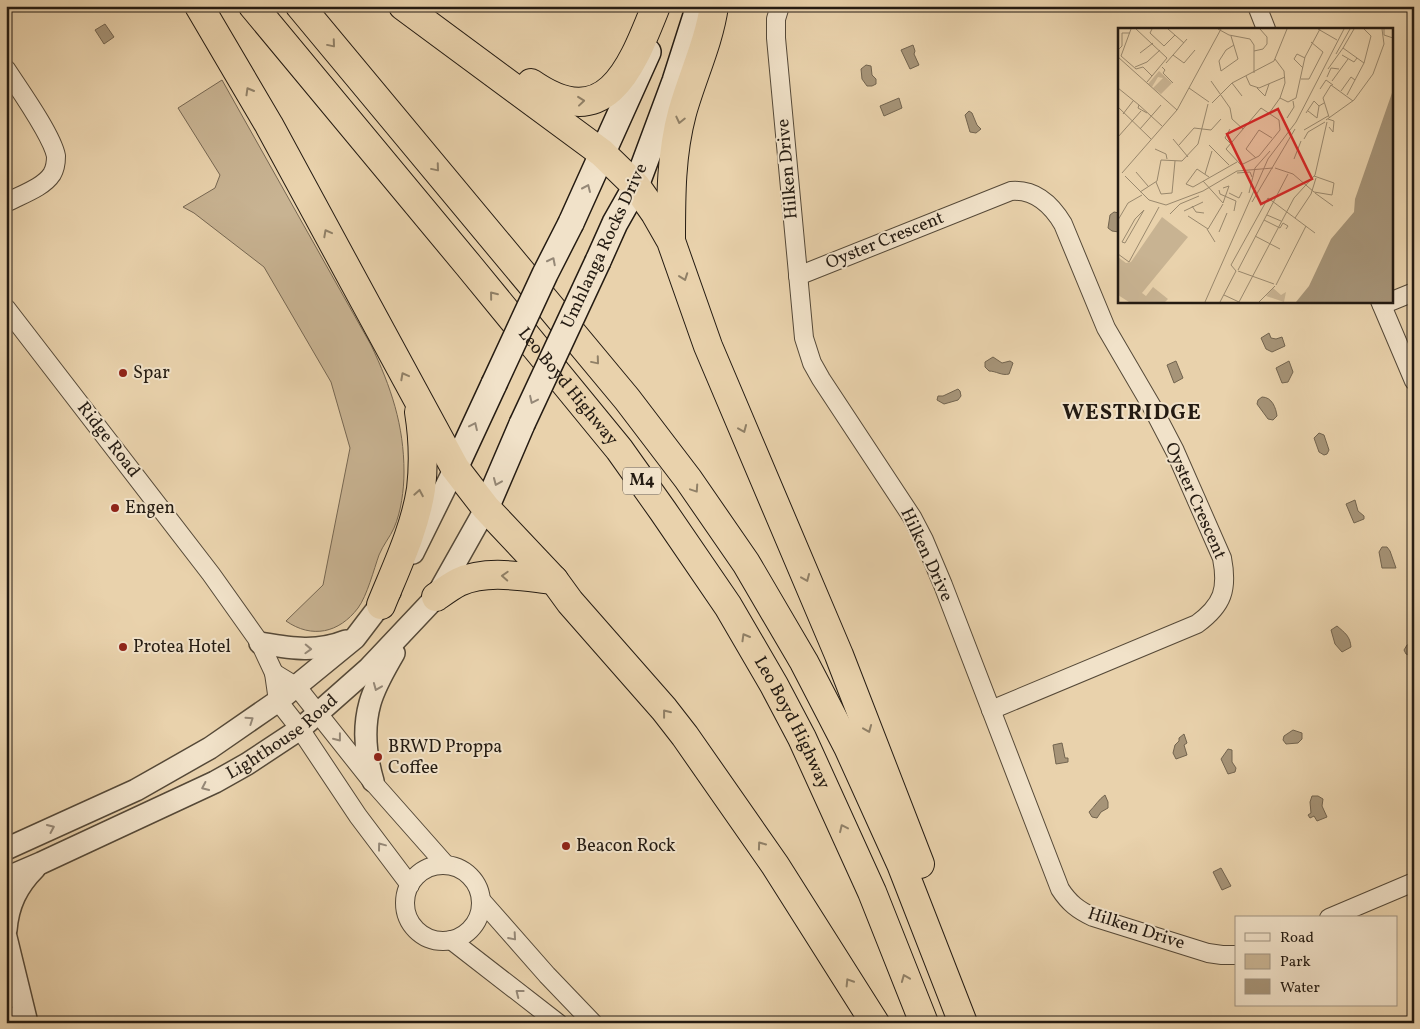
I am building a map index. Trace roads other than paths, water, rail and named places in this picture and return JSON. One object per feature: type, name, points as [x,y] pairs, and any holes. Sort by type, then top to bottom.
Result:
[{"type":"highway","points":[[199,6],[269,126],[455,468],[486,508],[554,580],[570,602],[685,736],[775,865],[875,1023]]},
{"type":"highway","name":"Leo Boyd Highway","points":[[253,6],[619,449],[664,511],[722,598],[774,685],[802,738],[872,892],[924,1023]]},
{"type":"highway","name":"Leo Boyd Highway","points":[[300,6],[628,399],[688,479],[746,563],[804,662],[848,747],[901,864],[963,1023]]},
{"type":"highway","points":[[403,6],[602,153],[636,186],[655,213],[671,242],[708,346],[850,682],[980,1023]]},
{"type":"highway","points":[[421,6],[546,94],[570,102],[589,100],[601,96],[618,83],[638,49],[656,6]]},
{"type":"highway","points":[[671,242],[672,176],[678,133],[714,6]]},
{"type":"highway","points":[[381,605],[406,542],[421,489],[423,438],[418,402]]},
{"type":"highway","points":[[436,597],[460,582],[480,577],[503,576],[554,580]]},
{"type":"main road","points":[[455,468],[571,223],[668,6]]},
{"type":"main road","name":"Umhlanga Rocks Drive","points":[[486,508],[522,424],[615,223],[636,186],[700,6]]},
{"type":"street","name":"Hilken Drive","points":[[780,6],[776,19],[776,38],[804,338],[812,363],[916,525],[943,585],[1060,889],[1069,902],[1093,917],[1208,953],[1235,955]]},
{"type":"street","points":[[1257,6],[1266,28]]},
{"type":"street","points":[[6,69],[44,129],[56,157],[52,175],[42,184],[6,203]]},
{"type":"street","name":"Oyster Crescent","points":[[798,276],[1011,191],[1022,190],[1033,193],[1056,211],[1106,328],[1151,405],[1175,451],[1222,558],[1226,575],[1224,592],[1219,604],[1197,624],[991,710]]},
{"type":"street","points":[[1392,299],[1414,292]]},
{"type":"street","points":[[1381,303],[1414,381]]},
{"type":"street","name":"Ridge Road","points":[[6,308],[211,574],[260,644],[274,673],[278,701]]},
{"type":"street","name":"Lighthouse Road","points":[[6,848],[136,790],[210,748],[297,687],[355,638],[398,580],[455,468]]},
{"type":"street","name":"Lighthouse Road","points":[[6,878],[215,782],[247,764],[300,729],[370,668],[436,597],[486,508]]},
{"type":"street","points":[[373,782],[368,765],[367,748],[370,703],[382,675],[407,628]]},
{"type":"street","points":[[260,644],[318,649],[337,645],[355,638]]},
{"type":"street","points":[[274,673],[297,687],[373,782],[446,865]]},
{"type":"street","points":[[278,701],[300,729],[358,816],[410,885]]},
{"type":"street","points":[[6,930],[8,913],[17,890],[25,878],[41,863]]},
{"type":"street","points":[[446,865],[456,867],[474,880],[479,890],[481,900],[480,911],[476,922],[461,937],[451,940],[440,941],[420,934],[407,917],[406,895],[410,885],[416,876],[435,866],[446,865]]},
{"type":"street","points":[[1334,916],[1414,882]]},
{"type":"street","points":[[481,900],[547,975],[593,1023]]},
{"type":"street","points":[[6,937],[27,1023]]},
{"type":"street","points":[[451,940],[558,1023]]},
{"type":"street","points":[[6,1016],[8,1023]]},
{"type":"water","points":[[105,24],[114,37],[104,44],[95,30]]},
{"type":"water","points":[[913,45],[914,54],[919,65],[910,69],[901,50]]},
{"type":"water","points":[[866,65],[871,66],[872,75],[876,79],[876,84],[872,86],[867,86],[862,79],[861,69]]},
{"type":"water","points":[[899,98],[902,108],[884,116],[880,106]]},
{"type":"water","points":[[969,111],[981,129],[976,133],[970,132],[965,115]]},
{"type":"water","points":[[1114,212],[1118,213],[1118,232],[1108,228],[1110,215]]},
{"type":"water","points":[[1269,333],[1271,338],[1282,337],[1285,346],[1272,352],[1266,349],[1261,338]]},
{"type":"water","points":[[993,357],[1002,363],[1010,361],[1013,363],[1009,374],[989,371],[985,367],[985,362]]},
{"type":"water","points":[[1176,361],[1183,378],[1174,383],[1167,365]]},
{"type":"water","points":[[1289,361],[1293,372],[1288,382],[1282,383],[1276,368]]},
{"type":"water","points":[[958,389],[961,396],[958,400],[944,404],[937,400],[938,396],[943,396]]},
{"type":"water","points":[[1262,397],[1271,401],[1274,406],[1277,416],[1273,420],[1268,419],[1257,404],[1258,400]]},
{"type":"water","points":[[1319,433],[1324,435],[1329,450],[1324,455],[1319,452],[1314,438]]},
{"type":"water","points":[[1355,500],[1358,511],[1364,516],[1364,519],[1354,523],[1346,504]]},
{"type":"water","points":[[1382,547],[1387,547],[1390,551],[1396,568],[1382,568],[1379,552]]},
{"type":"water","points":[[1337,626],[1350,640],[1351,647],[1342,652],[1335,644],[1331,630]]},
{"type":"water","points":[[1412,643],[1414,646],[1414,660],[1404,650],[1407,645]]},
{"type":"water","points":[[1293,730],[1302,733],[1302,739],[1298,743],[1286,744],[1283,740],[1284,736]]},
{"type":"water","points":[[1184,734],[1187,743],[1184,745],[1187,755],[1176,759],[1173,753],[1175,745]]},
{"type":"water","points":[[1062,743],[1065,758],[1068,758],[1068,762],[1056,764],[1053,745]]},
{"type":"water","points":[[1228,749],[1232,750],[1232,762],[1236,768],[1235,772],[1228,774],[1221,759]]},
{"type":"water","points":[[1105,795],[1108,808],[1101,812],[1097,818],[1092,817],[1089,812]]},
{"type":"water","points":[[1312,796],[1318,796],[1323,799],[1322,806],[1327,817],[1317,821],[1314,816],[1310,818],[1308,815],[1311,813],[1310,802]]},
{"type":"water","points":[[1221,868],[1231,886],[1222,890],[1213,872]]},
{"type":"place","name":"Spar","points":[[123,373]]},
{"type":"place","name":"Engen","points":[[115,508]]},
{"type":"place","name":"Protea Hotel","points":[[123,647]]},
{"type":"place","name":"BRWD Proppa Coffee","points":[[378,757]]},
{"type":"place","name":"Beacon Rock","points":[[566,846]]},
{"type":"district","name":"WESTRIDGE","points":[[1132,413]]}]
